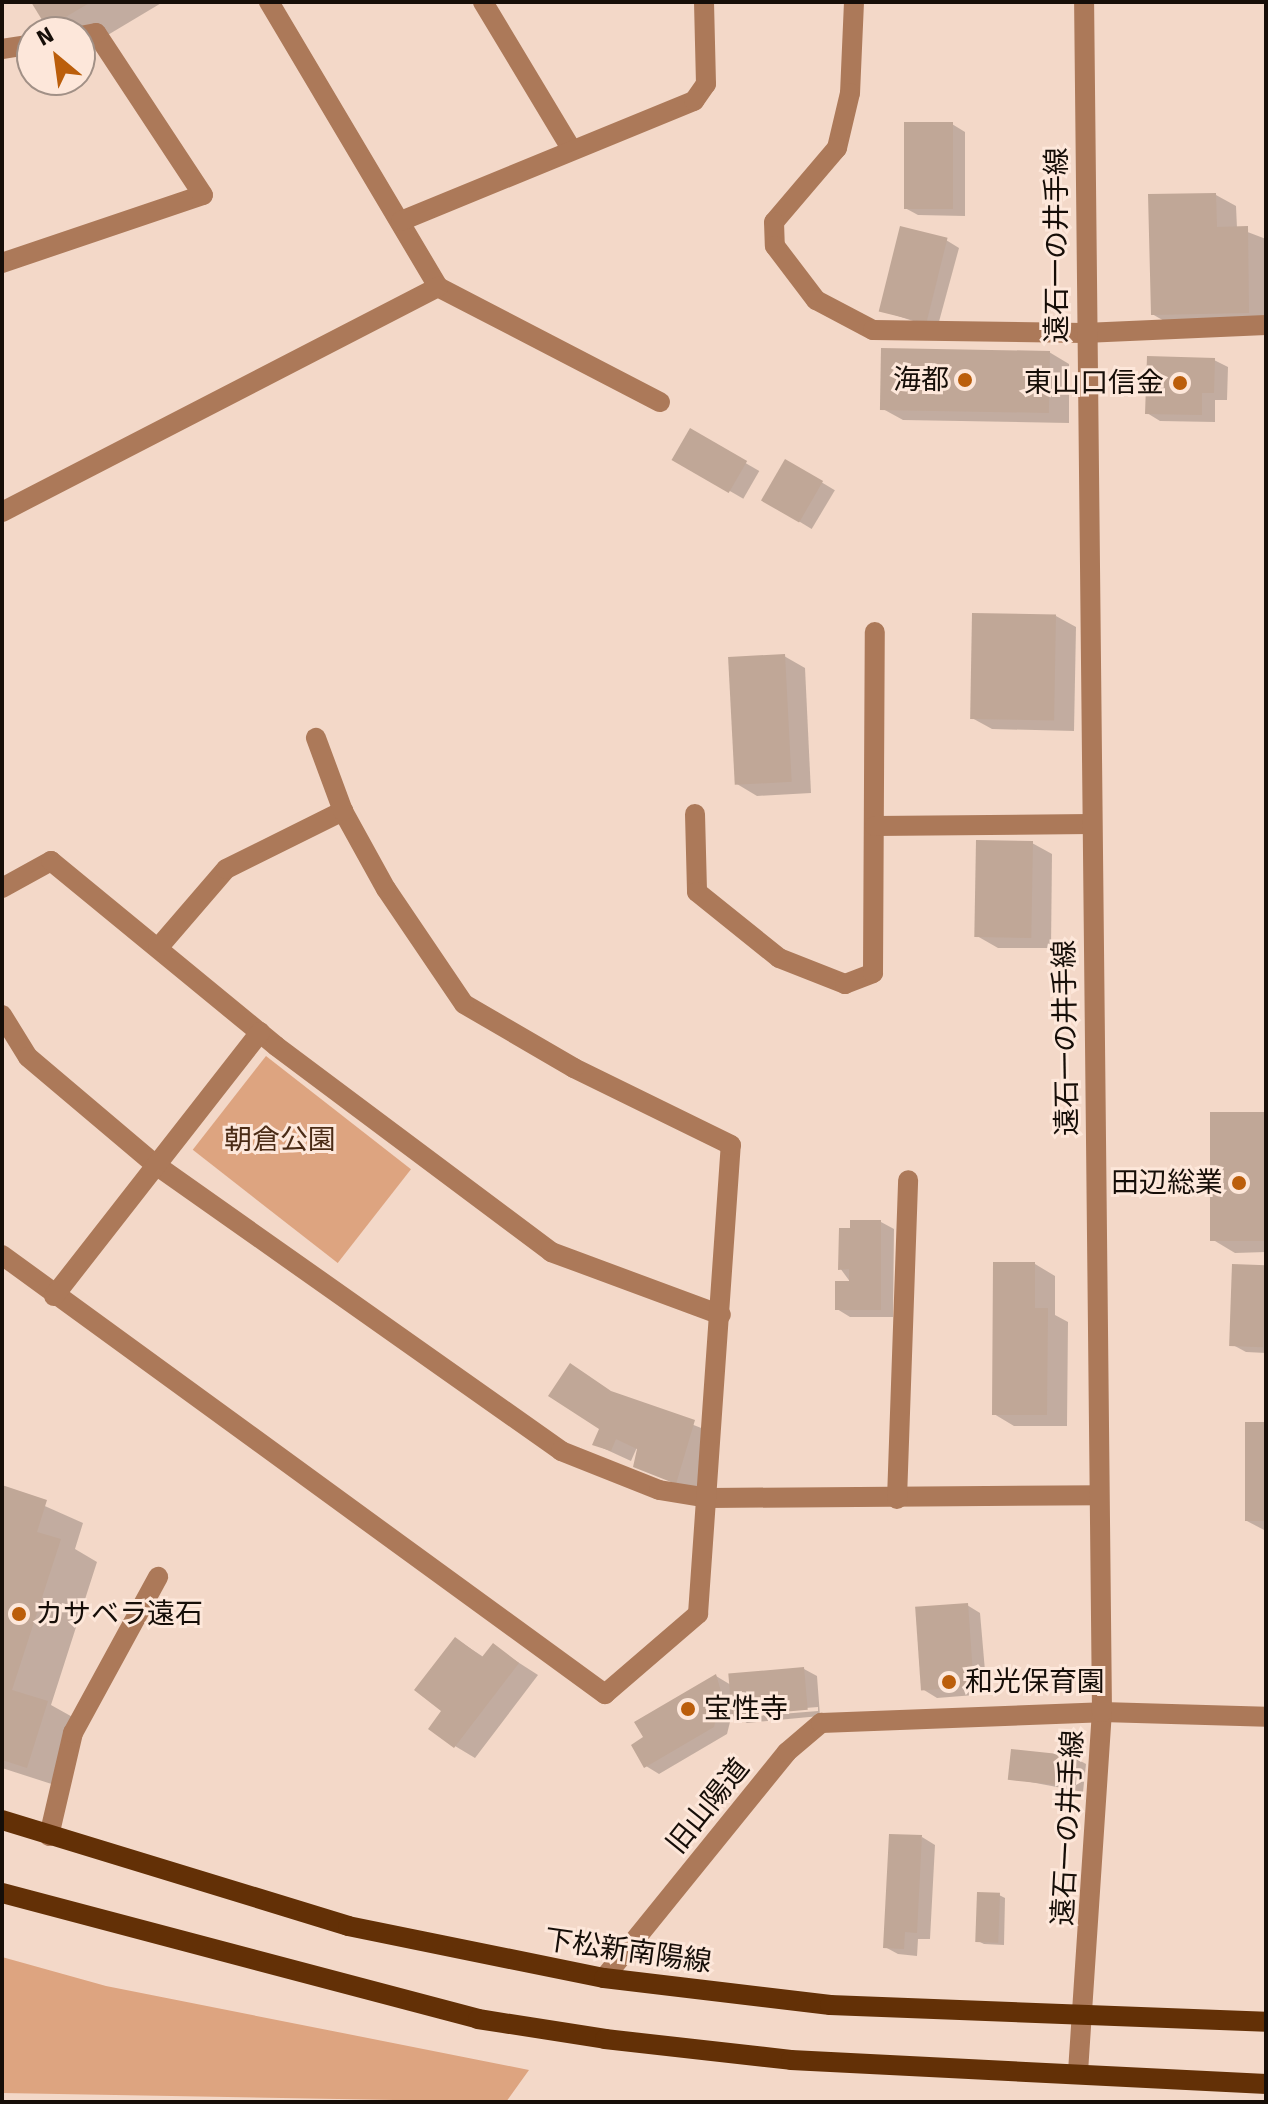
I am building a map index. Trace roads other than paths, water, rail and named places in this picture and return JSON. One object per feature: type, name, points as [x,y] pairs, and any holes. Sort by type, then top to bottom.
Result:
[{"type":"main road","name":"下松新南陽線","points":[[2,1820],[348,1926],[604,1978],[830,2005],[1266,2022]]},
{"type":"main road","points":[[2,1893],[478,2019],[791,2060],[1078,2072],[1266,2084]]},
{"type":"street","points":[[269,2],[438,287],[660,402]]},
{"type":"street","points":[[483,2],[570,147]]},
{"type":"street","points":[[401,221],[570,147],[694,101],[706,84],[704,2]]},
{"type":"street","points":[[854,2],[850,93],[837,148],[774,222],[775,246],[816,300],[873,330],[1084,333],[1266,325]]},
{"type":"street","name":"遠石一の井手線","points":[[1078,2072],[1086,2013],[1102,1712],[1084,333],[1084,2]]},
{"type":"street","points":[[2,263],[203,195],[96,33]]},
{"type":"street","points":[[2,512],[438,287]]},
{"type":"street","points":[[695,814],[697,892],[779,958],[845,984],[873,973],[875,632]]},
{"type":"street","points":[[2,1255],[54,1296],[605,1694],[698,1614],[709,1498],[731,1145],[574,1068],[464,1004],[343,811],[316,738]]},
{"type":"street","points":[[158,948],[226,869],[343,811]]},
{"type":"street","points":[[875,826],[1091,824]]},
{"type":"street","points":[[2,888],[51,861],[260,1032],[551,1252],[721,1315]]},
{"type":"street","points":[[2,1015],[28,1057],[156,1165],[561,1451],[659,1490],[709,1498],[897,1499],[1099,1495]]},
{"type":"street","points":[[54,1296],[260,1032]]},
{"type":"street","points":[[897,1499],[908,1180]]},
{"type":"street","points":[[49,1836],[73,1733],[158,1577]]},
{"type":"street","name":"旧山陽道","points":[[604,1978],[787,1752],[821,1723],[1102,1712],[1266,1717]]},
{"type":"place","name":"海都","points":[[965,380]]},
{"type":"place","name":"東山口信金","points":[[1180,383]]},
{"type":"place","name":"田辺総業","points":[[1239,1183]]},
{"type":"place","name":"カサベラ遠石","points":[[19,1614]]},
{"type":"place","name":"和光保育園","points":[[949,1682]]},
{"type":"place","name":"宝性寺","points":[[688,1709]]},
{"type":"park label","name":"朝倉公園","points":[[280,1140]]}]
